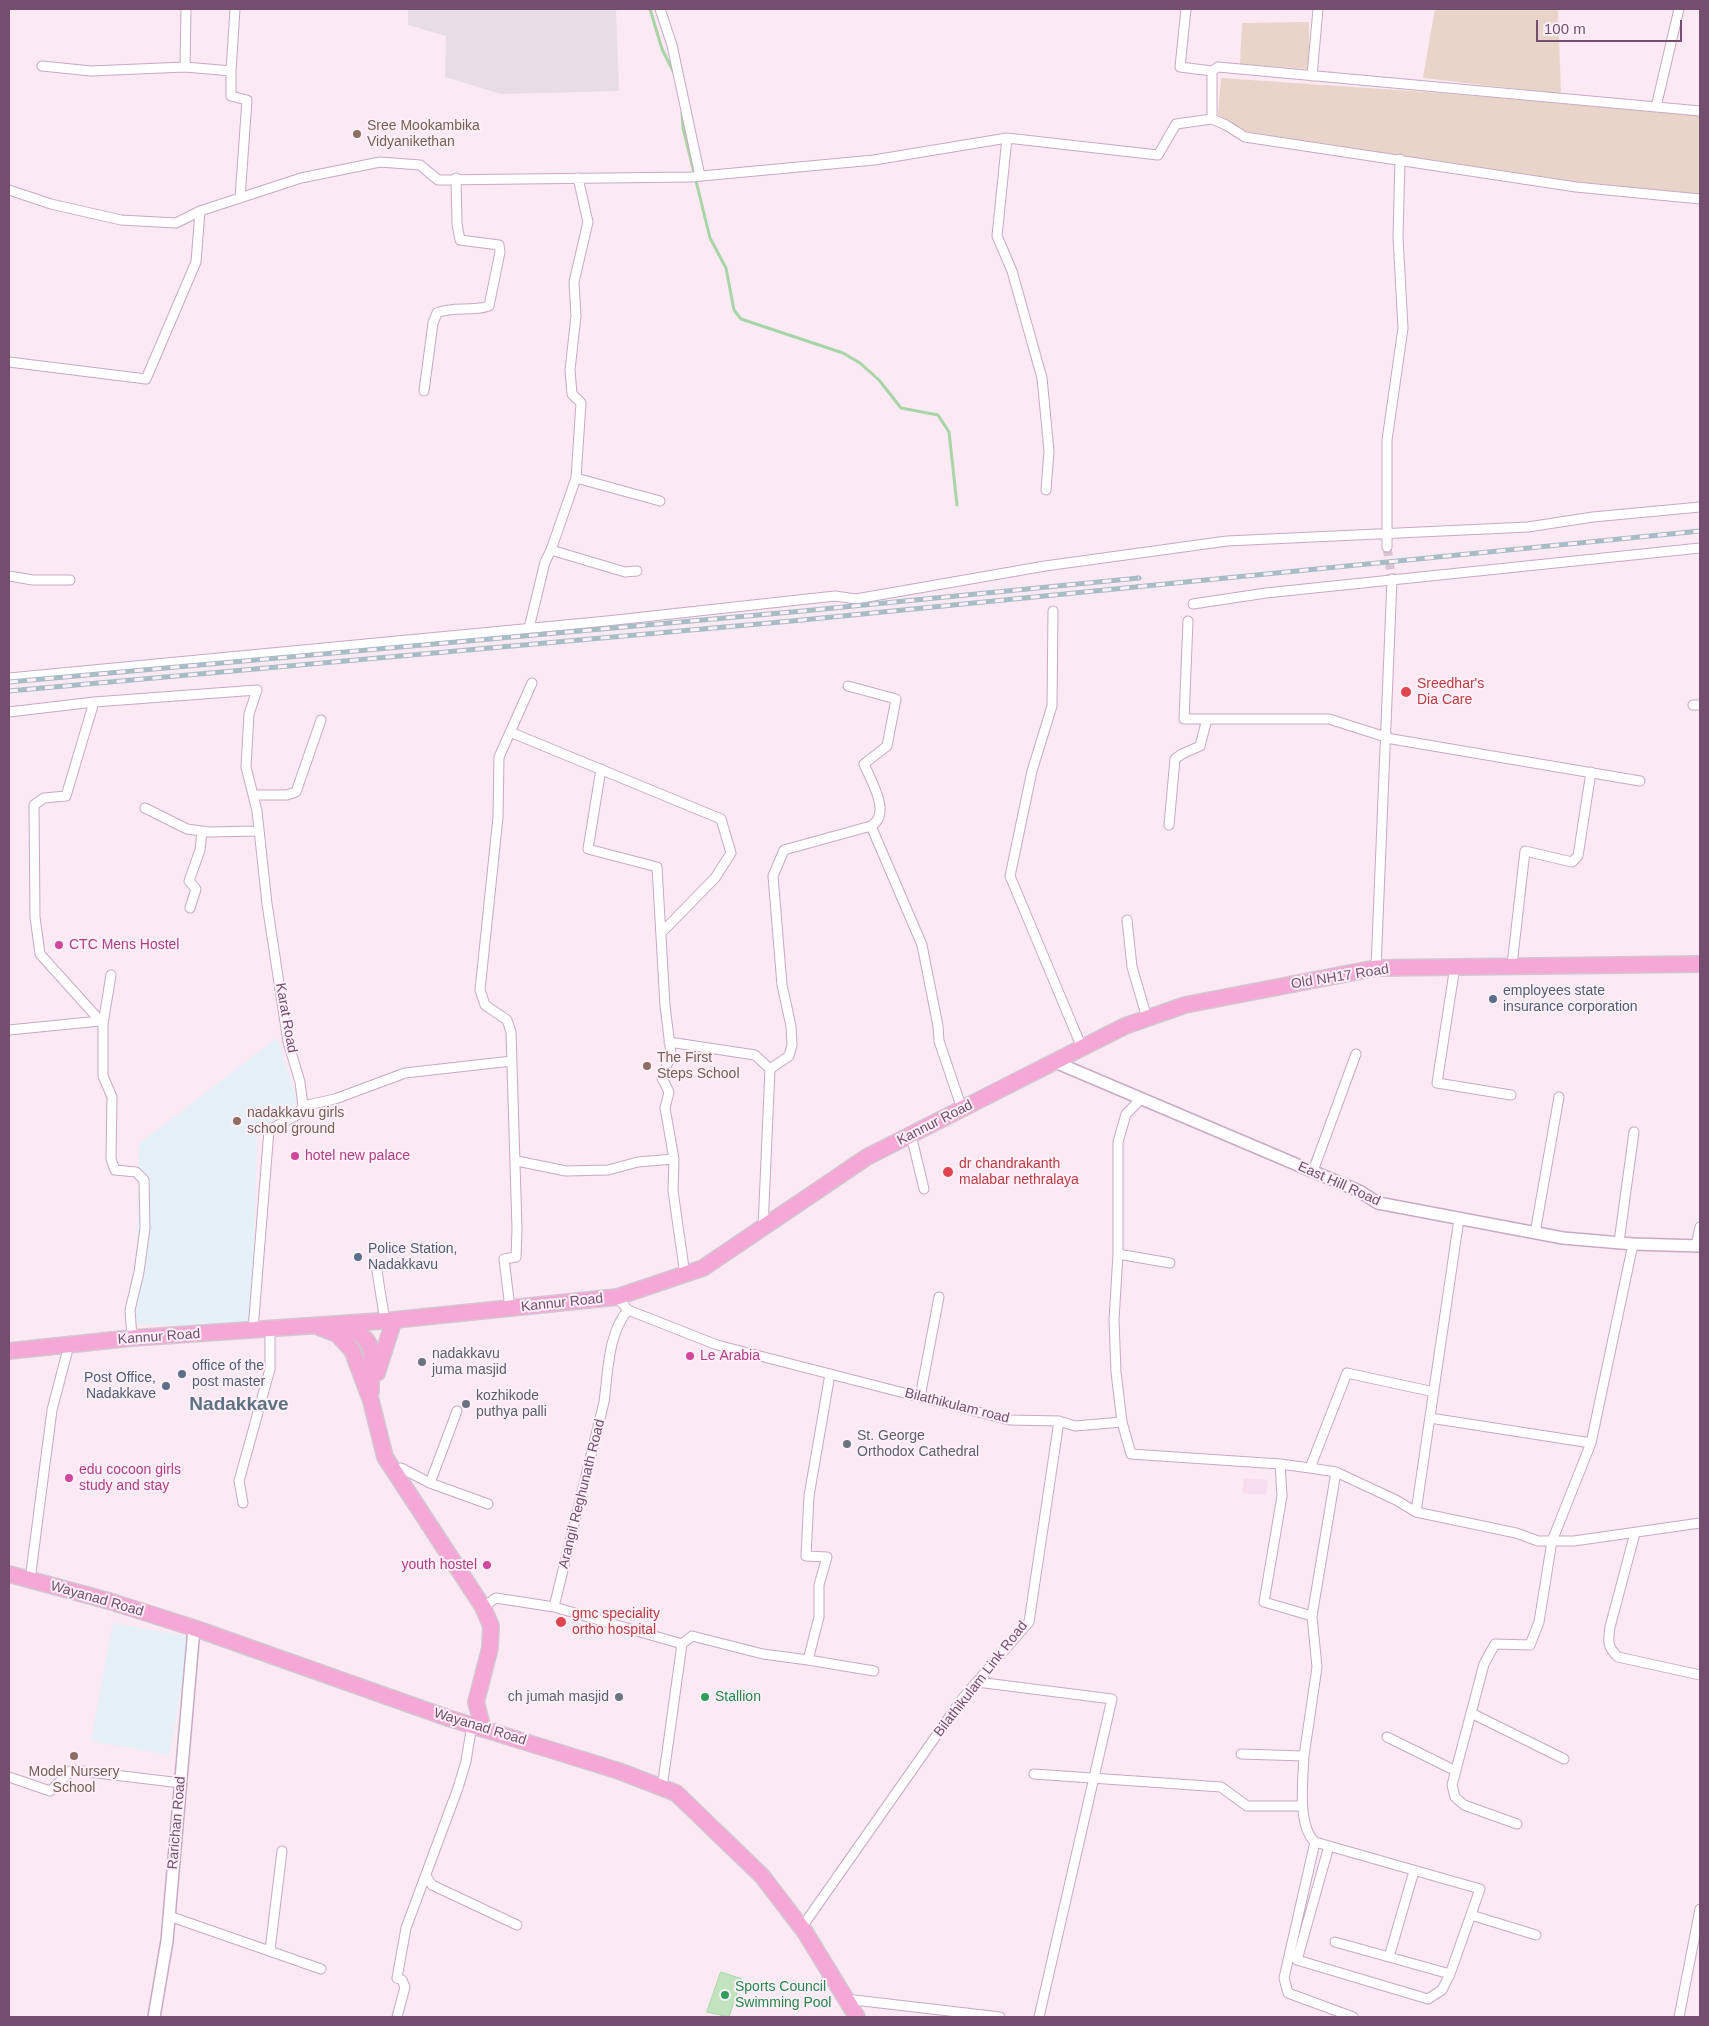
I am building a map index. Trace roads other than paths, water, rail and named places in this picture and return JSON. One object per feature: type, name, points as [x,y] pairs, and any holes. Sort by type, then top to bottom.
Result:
[{"type":"main road","name":"Old NH17 Road","points":[[1055,1062],[1125,1026],[1185,1004],[1376,968],[1700,964]]},
{"type":"main road","name":"Kannur Road","points":[[9,1351],[132,1338],[389,1320],[618,1297],[703,1268],[867,1157],[1055,1062]]},
{"type":"main road","points":[[371,1401],[389,1320]]},
{"type":"main road","points":[[334,1324],[360,1331],[369,1341],[372,1362],[371,1401]]},
{"type":"main road","points":[[318,1326],[337,1334],[352,1350],[371,1401],[385,1456],[483,1606],[491,1626],[490,1648],[476,1702],[477,1727]]},
{"type":"main road","name":"Wayanad Road","points":[[9,1574],[108,1601],[194,1628],[448,1718],[619,1770],[676,1793],[762,1876],[802,1927],[857,2017]]},
{"type":"main road","points":[[448,1718],[464,1714],[476,1702]]},
{"type":"street","points":[[185,67],[186,9]]},
{"type":"street","points":[[235,9],[230,71],[231,96],[247,100],[240,198]]},
{"type":"street","points":[[660,9],[672,45],[700,176]]},
{"type":"street","points":[[1186,9],[1180,67],[1212,71],[1218,67],[1700,111]]},
{"type":"street","points":[[1312,76],[1318,9]]},
{"type":"street","points":[[1656,107],[1679,9]]},
{"type":"street","points":[[42,66],[91,71],[185,67],[230,71]]},
{"type":"street","points":[[1212,71],[1212,119]]},
{"type":"street","points":[[9,190],[51,204],[121,220],[176,223],[200,211],[301,178],[380,162],[420,165],[438,180],[456,178],[700,176],[874,160],[1007,138],[1158,155],[1176,124],[1212,119],[1245,137],[1576,187],[1700,199]]},
{"type":"street","points":[[1007,138],[997,236],[1012,271],[1042,378],[1049,451],[1046,490]]},
{"type":"street","points":[[1386,547],[1388,534],[1387,440],[1403,328],[1398,237],[1400,159]]},
{"type":"street","points":[[424,391],[433,323],[438,313],[448,309],[476,311],[489,306],[500,252],[499,245],[460,240],[456,178]]},
{"type":"street","points":[[529,628],[543,571],[576,478],[581,403],[572,394],[570,370],[576,316],[574,282],[588,222],[578,178]]},
{"type":"street","points":[[9,362],[146,379],[196,262],[200,211]]},
{"type":"street","points":[[576,478],[660,501]]},
{"type":"street","points":[[9,678],[529,628],[835,596],[856,599],[1046,566],[1227,541],[1528,526],[1594,517],[1700,507]]},
{"type":"street","points":[[1193,604],[1266,592],[1700,548]]},
{"type":"street","points":[[551,550],[625,572],[637,571]]},
{"type":"street","points":[[9,576],[33,580],[70,580]]},
{"type":"street","points":[[1376,968],[1392,579]]},
{"type":"street","points":[[1053,611],[1052,706],[1032,771],[1010,876],[1082,1048]]},
{"type":"street","points":[[1188,621],[1184,719],[1329,719],[1386,737],[1640,781]]},
{"type":"street","points":[[510,1308],[504,1259],[516,1257],[517,1161],[511,1032],[507,1020],[485,1005],[480,990],[498,817],[499,757],[532,683]]},
{"type":"street","points":[[770,1069],[789,1056],[792,1045],[791,1026],[782,984],[773,886],[773,876],[777,861],[784,850],[871,826],[879,820],[881,813],[864,764],[887,746],[896,699],[848,686]]},
{"type":"street","name":"Karat Road","points":[[94,702],[257,690],[248,714],[246,767],[259,831],[288,1042],[300,1082],[303,1106]]},
{"type":"street","points":[[9,712],[94,702],[66,796],[44,798],[34,805],[35,917],[40,954],[102,1023]]},
{"type":"street","points":[[1169,825],[1175,759],[1200,746],[1207,719]]},
{"type":"street","points":[[253,795],[287,795],[296,792],[322,720]]},
{"type":"street","points":[[510,732],[721,819],[731,853],[715,878],[661,933]]},
{"type":"street","points":[[601,769],[588,849],[658,867],[661,933],[671,1054],[662,1078],[669,1092],[665,1108],[674,1159],[674,1191],[685,1274]]},
{"type":"street","points":[[1512,965],[1525,851],[1572,862],[1578,856],[1590,772]]},
{"type":"street","points":[[146,808],[187,829],[202,831],[259,831]]},
{"type":"street","points":[[871,826],[922,945],[938,1026],[939,1041],[962,1109]]},
{"type":"street","points":[[190,908],[196,889],[190,881],[200,850],[202,831]]},
{"type":"street","points":[[1127,920],[1132,967],[1147,1018]]},
{"type":"street","points":[[1455,966],[1437,1083],[1511,1096]]},
{"type":"street","points":[[111,975],[102,1023],[103,1076],[112,1097],[111,1159],[115,1170],[136,1172],[144,1180],[145,1228],[139,1272],[130,1310],[132,1338]]},
{"type":"street","points":[[9,1030],[102,1023]]},
{"type":"street","points":[[669,1042],[755,1055],[770,1069],[763,1228]]},
{"type":"street","points":[[1313,1172],[1356,1054]]},
{"type":"street","points":[[253,1330],[269,1130],[297,1115],[303,1106],[335,1098],[405,1073],[512,1061]]},
{"type":"street","name":"East Hill Road","points":[[1055,1062],[1359,1191],[1378,1203],[1577,1240],[1698,1246]]},
{"type":"street","points":[[1535,1233],[1559,1097]]},
{"type":"street","points":[[1142,1099],[1126,1114],[1118,1142],[1118,1254],[1114,1320],[1116,1372],[1122,1422],[1131,1454],[1280,1464],[1336,1472],[1396,1500],[1416,1512],[1516,1533],[1538,1541],[1574,1541],[1700,1524]]},
{"type":"street","points":[[1619,1242],[1634,1132]]},
{"type":"street","points":[[911,1135],[924,1189]]},
{"type":"street","points":[[517,1161],[566,1172],[608,1170],[638,1162],[674,1159]]},
{"type":"street","points":[[1416,1512],[1458,1218]]},
{"type":"street","points":[[1698,1246],[1700,1227]]},
{"type":"street","points":[[1517,1824],[1464,1805],[1455,1796],[1452,1785],[1484,1664],[1495,1644],[1530,1645],[1539,1622],[1552,1541],[1590,1443],[1633,1244]]},
{"type":"street","points":[[1118,1254],[1170,1263]]},
{"type":"street","points":[[376,1265],[389,1320]]},
{"type":"street","points":[[618,1297],[628,1310]]},
{"type":"street","points":[[920,1397],[939,1297]]},
{"type":"street","name":"Bilathikulam road","points":[[628,1310],[717,1345],[1010,1420],[1059,1421],[1075,1426],[1122,1422]]},
{"type":"street","name":"Arangil Reghunath Road","points":[[554,1608],[604,1402],[616,1332],[619,1322],[628,1310]]},
{"type":"street","points":[[242,1503],[239,1481],[270,1369],[270,1329]]},
{"type":"street","points":[[30,1580],[52,1410],[68,1344]]},
{"type":"street","points":[[1310,1468],[1348,1373],[1434,1392]]},
{"type":"street","points":[[808,1660],[819,1617],[818,1585],[827,1557],[806,1556],[808,1496],[830,1374]]},
{"type":"street","points":[[430,1483],[457,1411]]},
{"type":"street","points":[[1430,1418],[1590,1443]]},
{"type":"street","name":"Bilathikulam Link Road","points":[[802,1927],[962,1700],[1029,1622],[1059,1421]]},
{"type":"street","points":[[1280,1464],[1282,1496],[1264,1602],[1312,1616]]},
{"type":"street","points":[[396,1472],[401,1468],[406,1469],[430,1483],[488,1504]]},
{"type":"street","points":[[1329,1846],[1297,1960],[1428,1999],[1442,1990],[1450,1974],[1480,1889],[1315,1842],[1310,1838],[1301,1806],[1304,1756],[1317,1667],[1312,1616],[1336,1472]]},
{"type":"street","points":[[1635,1533],[1610,1628],[1608,1642],[1610,1649],[1618,1657],[1700,1675]]},
{"type":"street","points":[[483,1606],[496,1598],[554,1608],[682,1644]]},
{"type":"street","name":"Rarichan Road","points":[[154,2017],[169,1916],[194,1628]]},
{"type":"street","points":[[662,1788],[682,1644],[692,1636],[763,1654],[874,1671]]},
{"type":"street","points":[[977,1682],[1112,1698],[1092,1778],[1039,2017]]},
{"type":"street","points":[[1471,1713],[1564,1759]]},
{"type":"street","points":[[397,2017],[405,1987],[402,1980],[398,1978],[406,1928],[458,1788],[477,1727]]},
{"type":"street","points":[[1387,1737],[1456,1771]]},
{"type":"street","points":[[1241,1754],[1304,1756]]},
{"type":"street","points":[[9,1777],[50,1791],[72,1770],[181,1783]]},
{"type":"street","points":[[1034,1774],[1221,1787],[1247,1806],[1301,1806]]},
{"type":"street","points":[[1315,1842],[1284,1978],[1288,1993],[1353,2017]]},
{"type":"street","points":[[270,1950],[282,1851]]},
{"type":"street","points":[[1389,1957],[1414,1870]]},
{"type":"street","points":[[426,1876],[432,1885],[517,1925]]},
{"type":"street","points":[[1679,2017],[1700,1909]]},
{"type":"street","points":[[1471,1914],[1536,1935]]},
{"type":"street","points":[[169,1916],[321,1969]]},
{"type":"street","points":[[1335,1942],[1450,1974]]},
{"type":"street","points":[[846,1999],[1000,2017]]},
{"type":"waterway","points":[[650,9],[662,49],[675,75]]},
{"type":"waterway","points":[[682,113],[683,128],[710,238],[726,268],[734,310],[741,319],[843,353],[860,363],[879,380],[901,408],[938,415],[949,432],[957,505]]},
{"type":"tunnel","points":[[1387,547],[1392,579]]},
{"type":"railway","points":[[9,691],[792,621],[1700,531]]},
{"type":"railway","points":[[9,682],[803,611],[1139,578]]},
{"type":"place","name":"Sree Mookambika Vidyanikethan","points":[[357,134]]},
{"type":"place","name":"Sreedhar's Dia Care","points":[[1406,692]]},
{"type":"place","name":"CTC Mens Hostel","points":[[59,945]]},
{"type":"place","name":"employees state insurance corporation","points":[[1493,999]]},
{"type":"place","name":"The First Steps School","points":[[647,1066]]},
{"type":"place","name":"nadakkavu girls school ground","points":[[237,1121]]},
{"type":"place","name":"hotel new palace","points":[[295,1156]]},
{"type":"place","name":"dr chandrakanth malabar nethralaya","points":[[948,1172]]},
{"type":"place","name":"Police Station, Nadakkavu","points":[[358,1257]]},
{"type":"place","name":"Le Arabia","points":[[690,1356]]},
{"type":"place","name":"nadakkavu juma masjid","points":[[422,1362]]},
{"type":"place","name":"office of the post master","points":[[182,1374]]},
{"type":"place","name":"Post Office, Nadakkave","points":[[166,1386]]},
{"type":"place","name":"kozhikode puthya palli","points":[[466,1404]]},
{"type":"place","name":"St. George Orthodox Cathedral","points":[[847,1444]]},
{"type":"place","name":"edu cocoon girls study and stay","points":[[69,1478]]},
{"type":"place","name":"youth hostel","points":[[487,1565]]},
{"type":"place","name":"gmc speciality ortho hospital","points":[[561,1622]]},
{"type":"place","name":"ch jumah masjid","points":[[619,1697]]},
{"type":"place","name":"Stallion","points":[[705,1697]]},
{"type":"place","name":"Model Nursery School","points":[[74,1756]]},
{"type":"place","name":"Sports Council Swimming Pool","points":[[725,1995]]},
{"type":"district","name":"Nadakkave","points":[[239,1405]]}]
